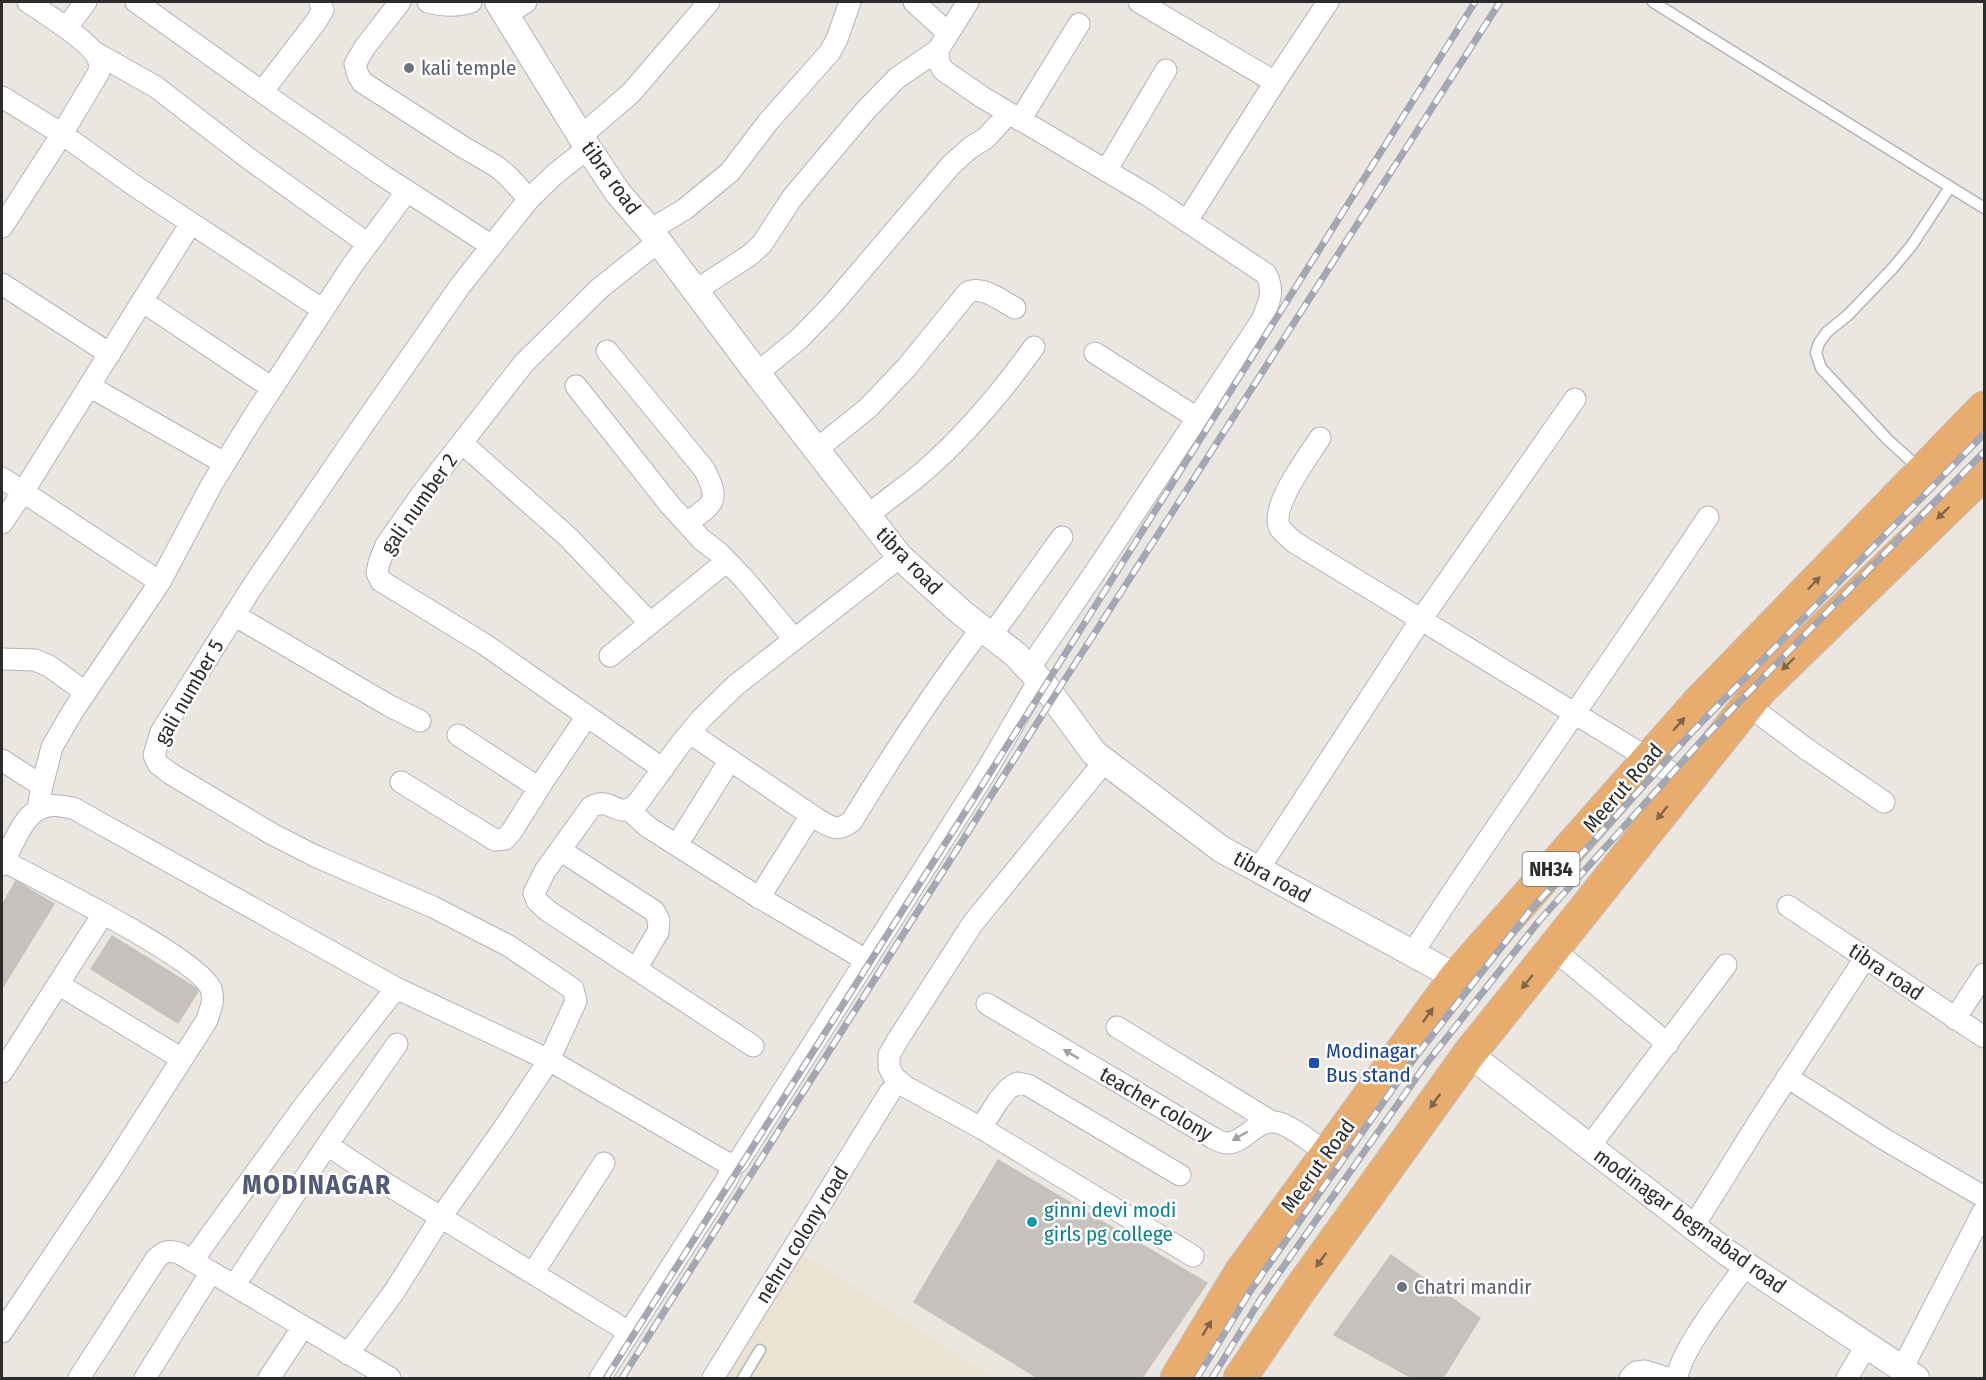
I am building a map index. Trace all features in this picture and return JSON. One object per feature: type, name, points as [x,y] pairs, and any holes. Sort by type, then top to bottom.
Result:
[{"type":"highway","name":"Meerut Road","points":[[1177,1378],[1241,1272],[1456,977],[1698,704],[1984,408]]},
{"type":"highway","name":"Meerut Road","points":[[1240,1378],[1301,1288],[1469,1054],[1760,690],[1984,473]]},
{"type":"street","points":[[28,2],[66,28],[94,52],[156,87],[248,158],[368,244]]},
{"type":"street","points":[[66,28],[86,2]]},
{"type":"street","points":[[136,2],[406,191],[492,246]]},
{"type":"street","points":[[262,92],[315,23],[323,10],[320,2]]},
{"type":"street","points":[[400,2],[365,47],[356,64],[362,82],[496,166],[529,199]]},
{"type":"street","points":[[428,2],[442,6],[471,2]]},
{"type":"street","name":"gali number 2","points":[[663,769],[484,644],[381,581],[377,573],[379,563],[386,544],[421,495],[524,363],[654,236],[730,172],[768,122],[830,52],[850,2]]},
{"type":"street","points":[[2,1332],[111,1170],[207,1020],[213,1003],[212,990],[202,975],[184,962],[103,914],[3,863],[30,816],[38,809],[51,805],[73,808],[81,812],[396,988],[549,1060],[731,1164],[738,1162],[985,773],[1034,674],[1262,320],[1271,299],[1271,284],[1266,274],[1149,196],[1015,117],[943,70],[939,62],[942,41],[914,2]]},
{"type":"street","points":[[695,291],[750,255],[762,244],[792,198],[865,111],[897,78],[942,41],[968,2]]},
{"type":"street","points":[[1138,2],[1275,82]]},
{"type":"street","name":"gali number 5","points":[[348,1354],[394,1292],[441,1217],[549,1060],[576,1001],[573,989],[508,946],[433,907],[315,856],[272,834],[171,774],[158,764],[154,755],[161,732],[234,615],[460,286],[529,199],[631,93],[704,3]]},
{"type":"street","points":[[1187,221],[1275,82],[1320,5]]},
{"type":"street","name":"tibra road","points":[[510,6],[584,142],[618,193],[654,236],[900,557],[986,633],[1015,654],[1034,674],[1095,753],[1221,849],[1456,977]]},
{"type":"street","points":[[757,373],[799,339],[831,306],[951,165],[970,148],[1015,117],[1079,24]]},
{"type":"street","points":[[4,219],[62,134],[99,72],[99,61],[94,52]]},
{"type":"street","points":[[1106,171],[1166,70]]},
{"type":"street","points":[[2,97],[62,134],[135,186],[323,310]]},
{"type":"street","points":[[38,809],[52,747],[85,692],[160,582],[224,463],[323,310],[406,191]]},
{"type":"street","points":[[2,523],[191,223]]},
{"type":"street","points":[[2,284],[110,354]]},
{"type":"street","points":[[817,449],[868,408],[907,367],[968,292],[976,289],[988,293],[1015,308]]},
{"type":"street","points":[[142,301],[272,388]]},
{"type":"street","points":[[867,516],[923,472],[965,432],[1005,387],[1034,347]]},
{"type":"street","points":[[607,351],[704,469],[713,487],[714,498],[708,507],[687,523]]},
{"type":"street","points":[[1095,353],[1197,418]]},
{"type":"street","points":[[89,386],[224,463]]},
{"type":"street","points":[[576,386],[670,505],[702,540],[727,561],[794,639]]},
{"type":"street","points":[[1258,870],[1420,621],[1575,399]]},
{"type":"street","points":[[1320,438],[1282,499],[1278,516],[1280,528],[1293,542],[1687,782]]},
{"type":"street","points":[[462,443],[568,537],[650,623]]},
{"type":"street","points":[[2,478],[160,582]]},
{"type":"street","points":[[1412,954],[1708,517]]},
{"type":"street","points":[[690,733],[810,815],[832,828],[844,828],[852,821],[899,744],[952,667],[986,633],[1062,537]]},
{"type":"street","points":[[753,1046],[548,911],[537,901],[534,893],[538,882],[591,807],[598,802],[620,810],[629,810],[637,804],[702,718],[736,685],[900,557]]},
{"type":"street","points":[[610,657],[727,561]]},
{"type":"street","points":[[234,615],[388,705],[420,721]]},
{"type":"street","points":[[2,659],[35,660],[49,666],[85,692]]},
{"type":"street","points":[[1748,705],[1804,748],[1884,802]]},
{"type":"street","points":[[401,782],[495,840],[504,839],[512,831],[587,716]]},
{"type":"street","points":[[458,735],[538,788]]},
{"type":"street","points":[[2,760],[42,786]]},
{"type":"street","points":[[677,845],[730,760]]},
{"type":"street","points":[[1105,761],[973,923],[889,1055],[889,1066],[894,1077],[906,1087],[981,1128],[1193,1256]]},
{"type":"street","points":[[629,810],[648,827],[759,897],[866,960]]},
{"type":"street","points":[[759,897],[810,815]]},
{"type":"street","points":[[560,850],[654,911],[659,920],[658,932],[636,969]]},
{"type":"street","name":"tibra road","points":[[1788,906],[1984,1037]]},
{"type":"street","points":[[2,1072],[103,914]]},
{"type":"street","points":[[1553,949],[1668,1044]]},
{"type":"street","points":[[1693,1227],[1865,958]]},
{"type":"street","points":[[1589,1147],[1726,965]]},
{"type":"street","points":[[1955,1019],[1984,974]]},
{"type":"street","points":[[58,984],[182,1059]]},
{"type":"street","points":[[192,1261],[304,1106],[396,988]]},
{"type":"street","name":"teacher colony","points":[[987,1004],[1213,1138],[1226,1143],[1236,1140],[1262,1123],[1272,1122]]},
{"type":"street","points":[[1117,1027],[1272,1122],[1290,1129],[1327,1154]]},
{"type":"street","points":[[234,1286],[397,1044]]},
{"type":"street","name":"modinagar begmabad road","points":[[1469,1054],[1693,1227],[1909,1374]]},
{"type":"street","points":[[1787,1077],[1884,1139],[1984,1197]]},
{"type":"street","points":[[981,1128],[1008,1089],[1017,1083],[1028,1085],[1180,1175]]},
{"type":"street","name":"nehru colony road","points":[[713,1378],[890,1092]]},
{"type":"street","points":[[327,1145],[629,1332]]},
{"type":"street","points":[[533,1273],[604,1163]]},
{"type":"street","points":[[600,1378],[726,1181],[731,1164]]},
{"type":"street","points":[[1909,1374],[1984,1210]]},
{"type":"street","points":[[80,1378],[156,1259],[163,1252],[170,1250],[179,1253],[386,1378]]},
{"type":"street","points":[[1677,1378],[1678,1370],[1697,1335],[1746,1265]]},
{"type":"street","points":[[145,1378],[211,1272]]},
{"type":"street","points":[[269,1378],[303,1327]]},
{"type":"street","points":[[1846,1378],[1866,1346]]},
{"type":"street","points":[[1630,1378],[1636,1372],[1645,1371],[1667,1378]]},
{"type":"lane","points":[[1653,2],[1984,208]]},
{"type":"lane","points":[[1923,472],[1888,440],[1821,368],[1816,353],[1819,343],[1827,332],[1848,315],[1912,245],[1950,187]]},
{"type":"lane","points":[[743,1378],[760,1350]]},
{"type":"shaded area","points":[[797,1250],[994,1378],[717,1378]]},
{"type":"building","points":[[16,881],[54,904],[2,988],[2,905]]},
{"type":"building","points":[[112,936],[199,990],[178,1023],[91,969]]},
{"type":"building","name":"ginni devi modi girls pg college","points":[[998,1160],[1207,1283],[1142,1378],[1038,1378],[914,1302]]},
{"type":"building","name":"Chatri mandir","points":[[1391,1255],[1480,1318],[1443,1378],[1412,1378],[1334,1335]]},
{"type":"railway","points":[[606,1378],[1475,2]]},
{"type":"railway","points":[[622,1378],[1053,698],[1500,2]]},
{"type":"railway","points":[[1197,1378],[1251,1290],[1416,1056],[1529,912],[1694,730],[1984,434]]},
{"type":"railway","points":[[1212,1378],[1262,1297],[1426,1064],[1539,921],[1703,739],[1984,452]]},
{"type":"place","name":"kali temple","points":[[409,68]]},
{"type":"place","name":"Modinagar Bus stand","points":[[1314,1063]]},
{"type":"place","name":"ginni devi modi girls pg college","points":[[1032,1222]]},
{"type":"place","name":"Chatri mandir","points":[[1402,1287]]},
{"type":"district","name":"MODINAGAR","points":[[317,1185]]}]
